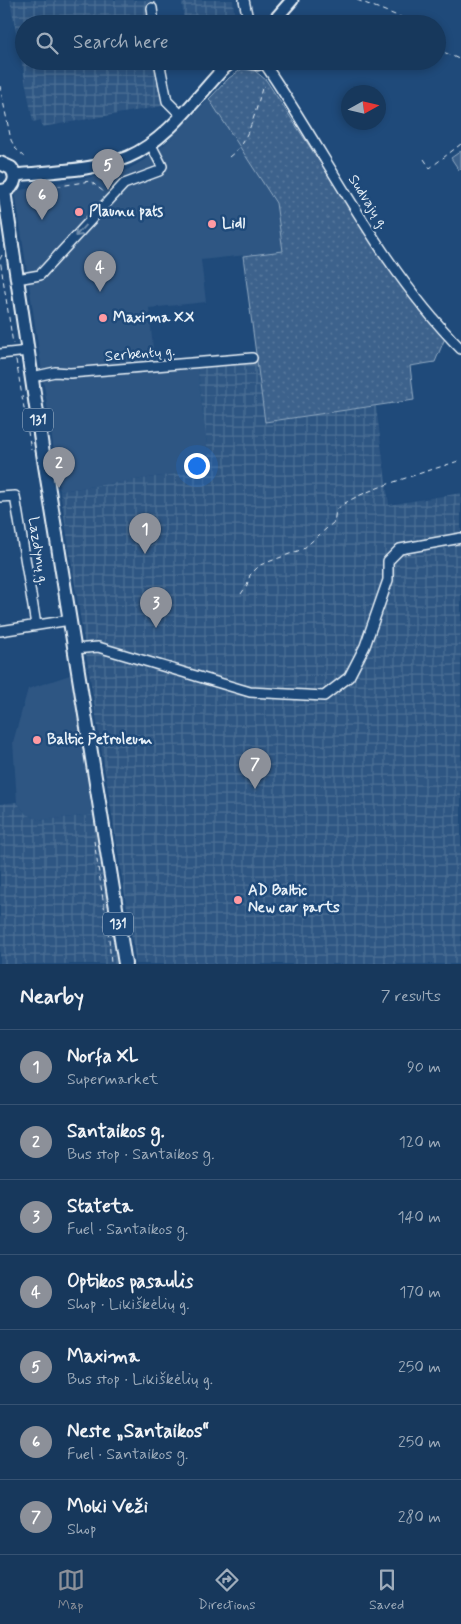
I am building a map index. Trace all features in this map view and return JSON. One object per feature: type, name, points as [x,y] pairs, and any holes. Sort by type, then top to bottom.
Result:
[{"type":"main road","points":[[0,164],[12,168],[15,175],[13,185],[2,191]]},
{"type":"main road","name":"131","points":[[2,191],[126,964]]},
{"type":"street","points":[[244,0],[246,15]]},
{"type":"street","points":[[279,15],[292,0]]},
{"type":"street","points":[[152,8],[153,15]]},
{"type":"street","points":[[162,70],[167,101],[181,115]]},
{"type":"street","points":[[15,175],[110,163],[130,156],[150,143],[181,115],[222,70]]},
{"type":"street","name":"Sudvajų g.","points":[[270,70],[396,271],[438,326],[461,349]]},
{"type":"street","points":[[17,278],[40,275],[120,187],[159,172],[162,166],[150,143]]},
{"type":"street","points":[[0,354],[28,351]]},
{"type":"street","name":"Serbentų g.","points":[[32,377],[56,372],[70,373],[252,358]]},
{"type":"street","name":"Lazdynų g.","points":[[0,497],[14,496],[36,625]]},
{"type":"street","points":[[74,649],[98,647],[250,692],[324,696],[349,677],[366,646],[388,580],[388,561],[400,549],[461,538]]},
{"type":"street","points":[[0,631],[70,620]]},
{"type":"path","points":[[357,0],[395,15]]},
{"type":"path","points":[[446,53],[461,60]]},
{"type":"path","points":[[0,86],[11,140],[15,148],[25,157]]},
{"type":"path","points":[[228,157],[238,150],[256,113],[262,88],[265,86]]},
{"type":"path","points":[[424,159],[430,168],[461,144]]},
{"type":"path","points":[[30,191],[90,181],[106,194]]},
{"type":"path","points":[[241,594],[247,585],[250,575],[260,565],[302,549],[334,522],[335,512],[342,505],[372,491],[461,460]]},
{"type":"shaded area","points":[[10,0],[151,0],[154,15],[15,15],[15,27]]},
{"type":"shaded area","points":[[182,0],[233,0],[234,15],[183,15]]},
{"type":"shaded area","points":[[23,70],[163,70],[169,105],[42,127],[41,120],[33,122]]},
{"type":"shaded area","points":[[241,70],[248,70],[255,71],[266,80],[396,278],[422,313],[445,338],[435,362],[410,366],[414,400],[265,422],[243,256],[283,251],[276,203],[209,99],[229,78]]},
{"type":"shaded area","points":[[209,99],[276,203],[283,251],[201,260],[206,302],[149,308],[155,369],[197,365],[210,469],[60,491],[15,191],[125,171],[146,159],[166,143]]},
{"type":"shaded area","points":[[461,151],[461,168],[459,170],[451,158]]},
{"type":"shaded area","points":[[257,362],[265,422],[376,406],[389,505],[461,493],[461,964],[136,964],[60,491],[210,469],[197,365]]},
{"type":"shaded area","points":[[73,674],[95,815],[39,820],[26,814],[17,802],[13,742],[28,689]]},
{"type":"shaded area","points":[[17,802],[26,814],[39,820],[95,815],[119,964],[0,964],[0,804]]},
{"type":"place","name":"Maxima","points":[[108,190]]},
{"type":"place","name":"Plaunu pats","points":[[79,212]]},
{"type":"place","name":"Neste „Santaikos“","points":[[42,220]]},
{"type":"place","name":"Lidl","points":[[212,224]]},
{"type":"place","name":"Optikos pasaulis","points":[[100,292]]},
{"type":"place","name":"Maxima XX","points":[[103,318]]},
{"type":"place","name":"Santaikos g.","points":[[59,488]]},
{"type":"place","name":"Norfa XL","points":[[145,554]]},
{"type":"place","name":"Stateta","points":[[156,628]]},
{"type":"place","name":"Baltic Petroleum","points":[[37,740]]},
{"type":"place","name":"Moki Veži","points":[[255,789]]},
{"type":"place","name":"AD Baltic New car parts","points":[[238,900]]}]
